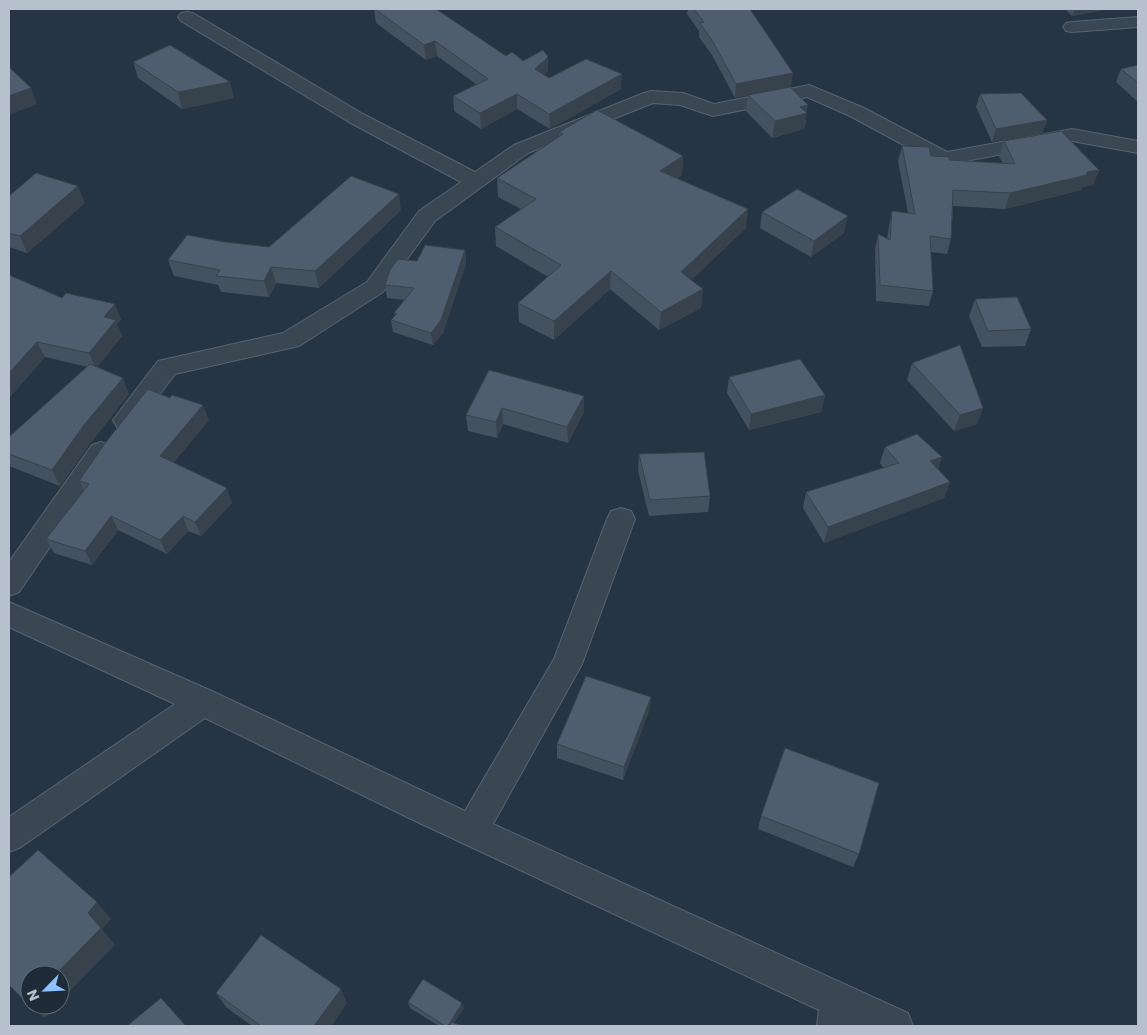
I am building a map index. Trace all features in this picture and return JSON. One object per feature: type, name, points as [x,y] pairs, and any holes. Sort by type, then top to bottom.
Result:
[{"type":"street","points":[[187,17],[356,118],[476,181]]},
{"type":"street","points":[[1072,27],[1138,22]]},
{"type":"street","points":[[9,584],[102,449],[167,367],[290,340],[375,287],[427,216],[521,149],[651,97],[683,99],[713,110],[809,91],[857,112],[944,159],[1072,135],[1138,147]]},
{"type":"street","points":[[472,830],[567,664],[621,519]]},
{"type":"street","points":[[9,614],[203,702],[734,952],[837,1012],[895,1026]]},
{"type":"street","points":[[9,836],[203,702]]},
{"type":"building","points":[[375,9],[436,9],[506,56],[512,52],[523,61],[543,50],[548,57],[535,69],[549,78],[586,59],[622,74],[549,114],[517,94],[480,113],[453,96],[488,79],[435,41],[424,45]]},
{"type":"building","points":[[694,9],[750,9],[793,73],[736,84],[713,42],[700,23],[704,22]]},
{"type":"building","points":[[170,45],[230,82],[178,92],[133,62]]},
{"type":"building","points":[[1138,65],[1138,83],[1121,69]]},
{"type":"building","points":[[9,67],[31,88],[9,96]]},
{"type":"building","points":[[790,87],[808,105],[800,107],[807,113],[775,121],[748,95]]},
{"type":"building","points":[[1021,93],[1047,120],[996,129],[980,94]]},
{"type":"building","points":[[597,110],[683,156],[660,171],[748,209],[681,272],[703,289],[661,312],[611,271],[554,321],[518,303],[561,265],[495,227],[536,199],[497,178],[563,134],[559,132]]},
{"type":"building","points":[[1061,131],[1099,170],[1087,172],[1087,175],[1010,193],[953,190],[951,239],[930,236],[933,291],[880,285],[878,234],[890,240],[892,211],[915,214],[902,146],[929,147],[931,156],[949,157],[949,160],[1015,164],[1004,141]]},
{"type":"building","points":[[36,173],[78,186],[20,236],[9,233],[9,196]]},
{"type":"building","points":[[351,176],[399,194],[315,271],[271,267],[264,281],[216,276],[220,270],[168,260],[187,235],[269,247]]},
{"type":"building","points":[[797,189],[848,216],[814,241],[762,212]]},
{"type":"building","points":[[425,245],[465,250],[441,320],[431,333],[391,320],[397,314],[394,313],[414,288],[385,285],[390,270],[398,259],[417,261]]},
{"type":"building","points":[[9,275],[62,298],[66,293],[115,304],[104,317],[116,320],[89,353],[37,342],[9,373]]},
{"type":"building","points":[[1017,297],[1031,329],[988,331],[975,299]]},
{"type":"building","points":[[960,345],[983,408],[960,415],[912,363]]},
{"type":"building","points":[[800,359],[825,395],[751,414],[729,377]]},
{"type":"building","points":[[90,364],[123,378],[84,425],[52,470],[9,454],[9,437]]},
{"type":"building","points":[[489,370],[584,396],[567,427],[502,408],[496,422],[466,415]]},
{"type":"building","points":[[148,389],[170,398],[172,395],[203,405],[160,456],[227,488],[195,522],[183,516],[160,540],[111,516],[85,551],[46,539],[89,484],[79,481],[106,442]]},
{"type":"building","points":[[917,434],[942,457],[930,461],[950,482],[828,527],[806,492],[899,463],[885,447]]},
{"type":"building","points":[[704,452],[710,496],[650,500],[639,454]]},
{"type":"building","points":[[586,676],[651,697],[624,767],[557,744]]},
{"type":"building","points":[[785,748],[879,783],[859,854],[761,816]]},
{"type":"building","points":[[38,850],[97,902],[88,913],[101,928],[65,965],[20,965],[20,996],[9,985],[9,877]]},
{"type":"building","points":[[261,935],[341,989],[314,1026],[261,1026],[216,993]]},
{"type":"building","points":[[423,979],[462,1003],[448,1026],[445,1026],[408,1002]]},
{"type":"building","points":[[161,998],[186,1026],[127,1026]]},
{"type":"building","points":[[451,1022],[463,1026],[450,1026]]}]
